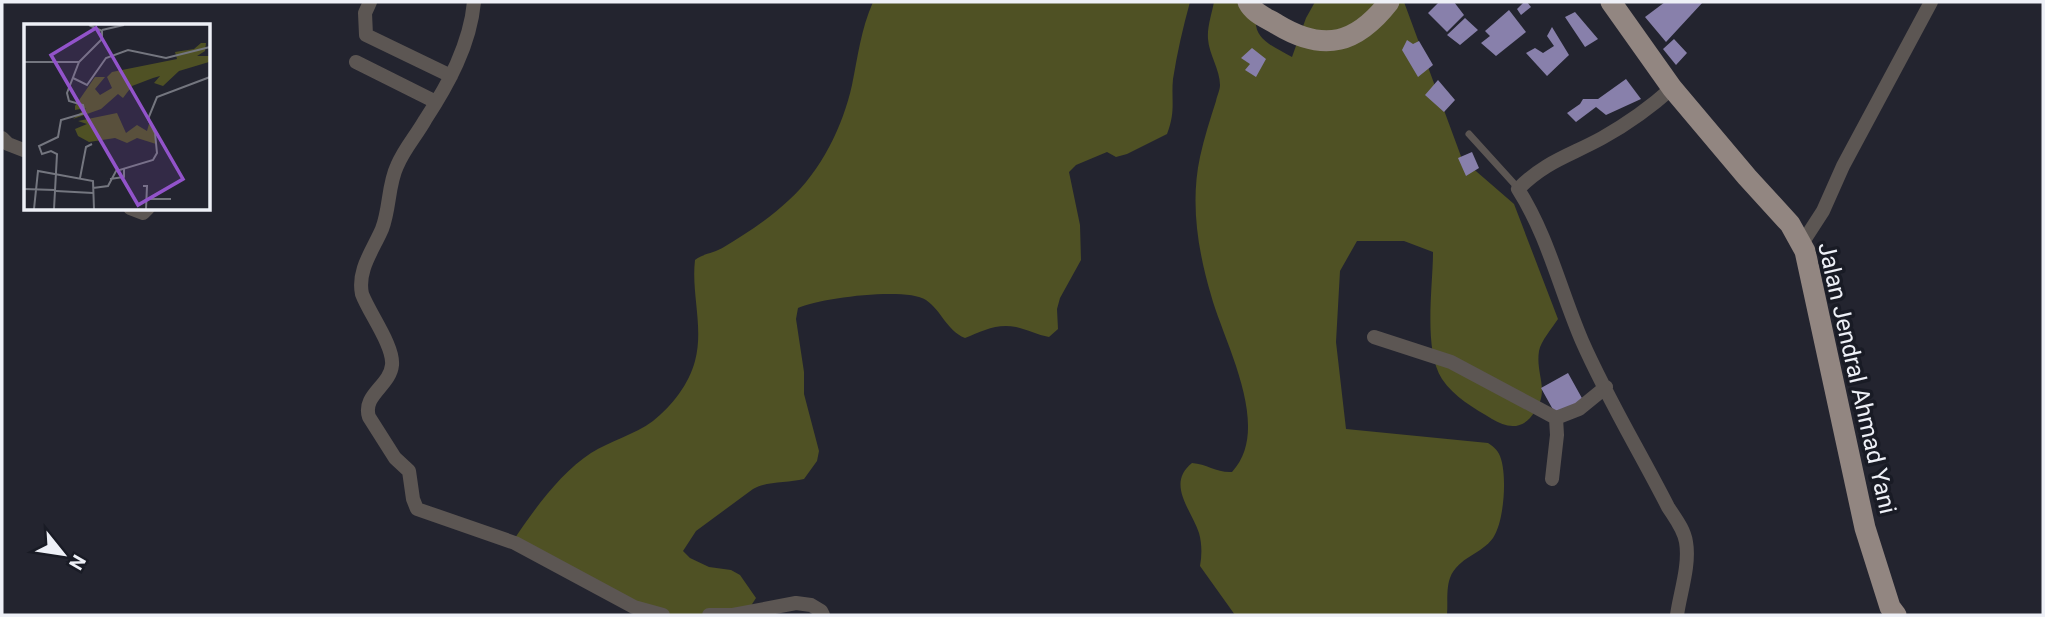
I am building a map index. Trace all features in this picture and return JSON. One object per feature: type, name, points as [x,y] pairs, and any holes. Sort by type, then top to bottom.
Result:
[{"type":"main road","points":[[1256,6],[1285,29],[1329,43],[1344,40],[1361,30],[1389,2]]},
{"type":"main road","name":"Jalan Jendral Ahmad Yani","points":[[1611,2],[1672,88],[1790,224],[1801,244],[1813,283],[1866,528],[1890,607],[1896,615]]},
{"type":"street","points":[[370,2],[365,13],[366,35],[451,76]]},
{"type":"street","points":[[474,2],[471,25],[451,76],[396,168],[384,223],[370,251],[360,285],[392,359],[389,376],[368,403],[369,417],[394,458],[409,471],[417,509],[515,543],[633,611],[663,615]]},
{"type":"street","points":[[1801,244],[1823,211],[1843,166],[1931,2]]},
{"type":"street","points":[[356,62],[436,102]]},
{"type":"street","points":[[1672,88],[1653,105],[1602,138],[1548,163],[1518,189],[1546,241],[1564,299],[1586,349],[1668,507],[1682,528],[1686,559],[1676,615]]},
{"type":"street","points":[[3,143],[24,151]]},
{"type":"street","points":[[1374,337],[1451,362],[1556,418],[1579,410],[1606,387]]},
{"type":"street","points":[[1552,479],[1557,435],[1556,418]]},
{"type":"street","points":[[709,615],[733,615],[796,603],[811,605],[823,615]]},
{"type":"lane","points":[[1469,134],[1518,189]]},
{"type":"green space","points":[[873,2],[1190,2],[1175,69],[1170,126],[1167,134],[1127,154],[1116,157],[1107,152],[1076,165],[1069,172],[1080,225],[1081,260],[1060,298],[1057,309],[1058,329],[1049,337],[1016,327],[1002,326],[965,338],[953,330],[926,300],[901,294],[863,295],[798,308],[796,319],[804,372],[804,394],[819,451],[817,461],[804,479],[753,489],[696,531],[683,551],[690,558],[709,567],[731,570],[740,575],[756,598],[745,615],[644,615],[513,541],[538,505],[580,461],[653,421],[679,394],[689,378],[697,349],[695,260],[721,249],[766,219],[801,188],[821,162],[837,132],[848,101],[863,32]]},
{"type":"green space","points":[[1214,2],[1262,2],[1257,13],[1257,30],[1267,42],[1292,57],[1306,18],[1315,2],[1404,2],[1462,159],[1514,204],[1558,319],[1539,351],[1542,392],[1537,409],[1526,422],[1517,426],[1502,424],[1458,397],[1442,379],[1436,366],[1431,335],[1433,252],[1404,241],[1357,241],[1340,271],[1336,342],[1346,429],[1488,443],[1496,449],[1501,459],[1504,477],[1503,500],[1497,531],[1483,548],[1464,560],[1454,571],[1448,587],[1447,615],[1235,615],[1200,566],[1200,537],[1183,497],[1181,479],[1192,463],[1232,472],[1243,454],[1248,433],[1242,385],[1211,295],[1197,227],[1197,174],[1203,143],[1220,87],[1208,39]]},
{"type":"building","points":[[1439,2],[1454,2],[1464,15],[1447,32],[1428,13]]},
{"type":"building","points":[[1524,2],[1531,7],[1521,15],[1517,9]]},
{"type":"building","points":[[1665,2],[1703,2],[1666,42],[1645,17]]},
{"type":"building","points":[[1509,10],[1526,32],[1496,56],[1481,43],[1490,36],[1485,31]]},
{"type":"building","points":[[1575,12],[1598,39],[1585,47],[1565,17]]},
{"type":"building","points":[[1465,18],[1478,30],[1460,45],[1447,35]]},
{"type":"building","points":[[1552,27],[1569,55],[1547,76],[1526,53],[1535,48],[1543,53],[1554,46],[1547,36]]},
{"type":"building","points":[[1674,39],[1687,53],[1676,65],[1663,49]]},
{"type":"building","points":[[1407,40],[1413,44],[1419,41],[1433,65],[1418,77],[1402,50]]},
{"type":"building","points":[[1252,48],[1266,59],[1256,77],[1245,70],[1250,64],[1241,58]]},
{"type":"building","points":[[1626,79],[1641,99],[1606,115],[1596,107],[1576,122],[1567,113],[1583,99],[1598,99]]},
{"type":"building","points":[[1438,80],[1455,100],[1444,112],[1425,95]]},
{"type":"building","points":[[1472,152],[1479,168],[1466,176],[1458,158]]},
{"type":"building","points":[[1568,373],[1583,400],[1556,415],[1541,388]]}]
